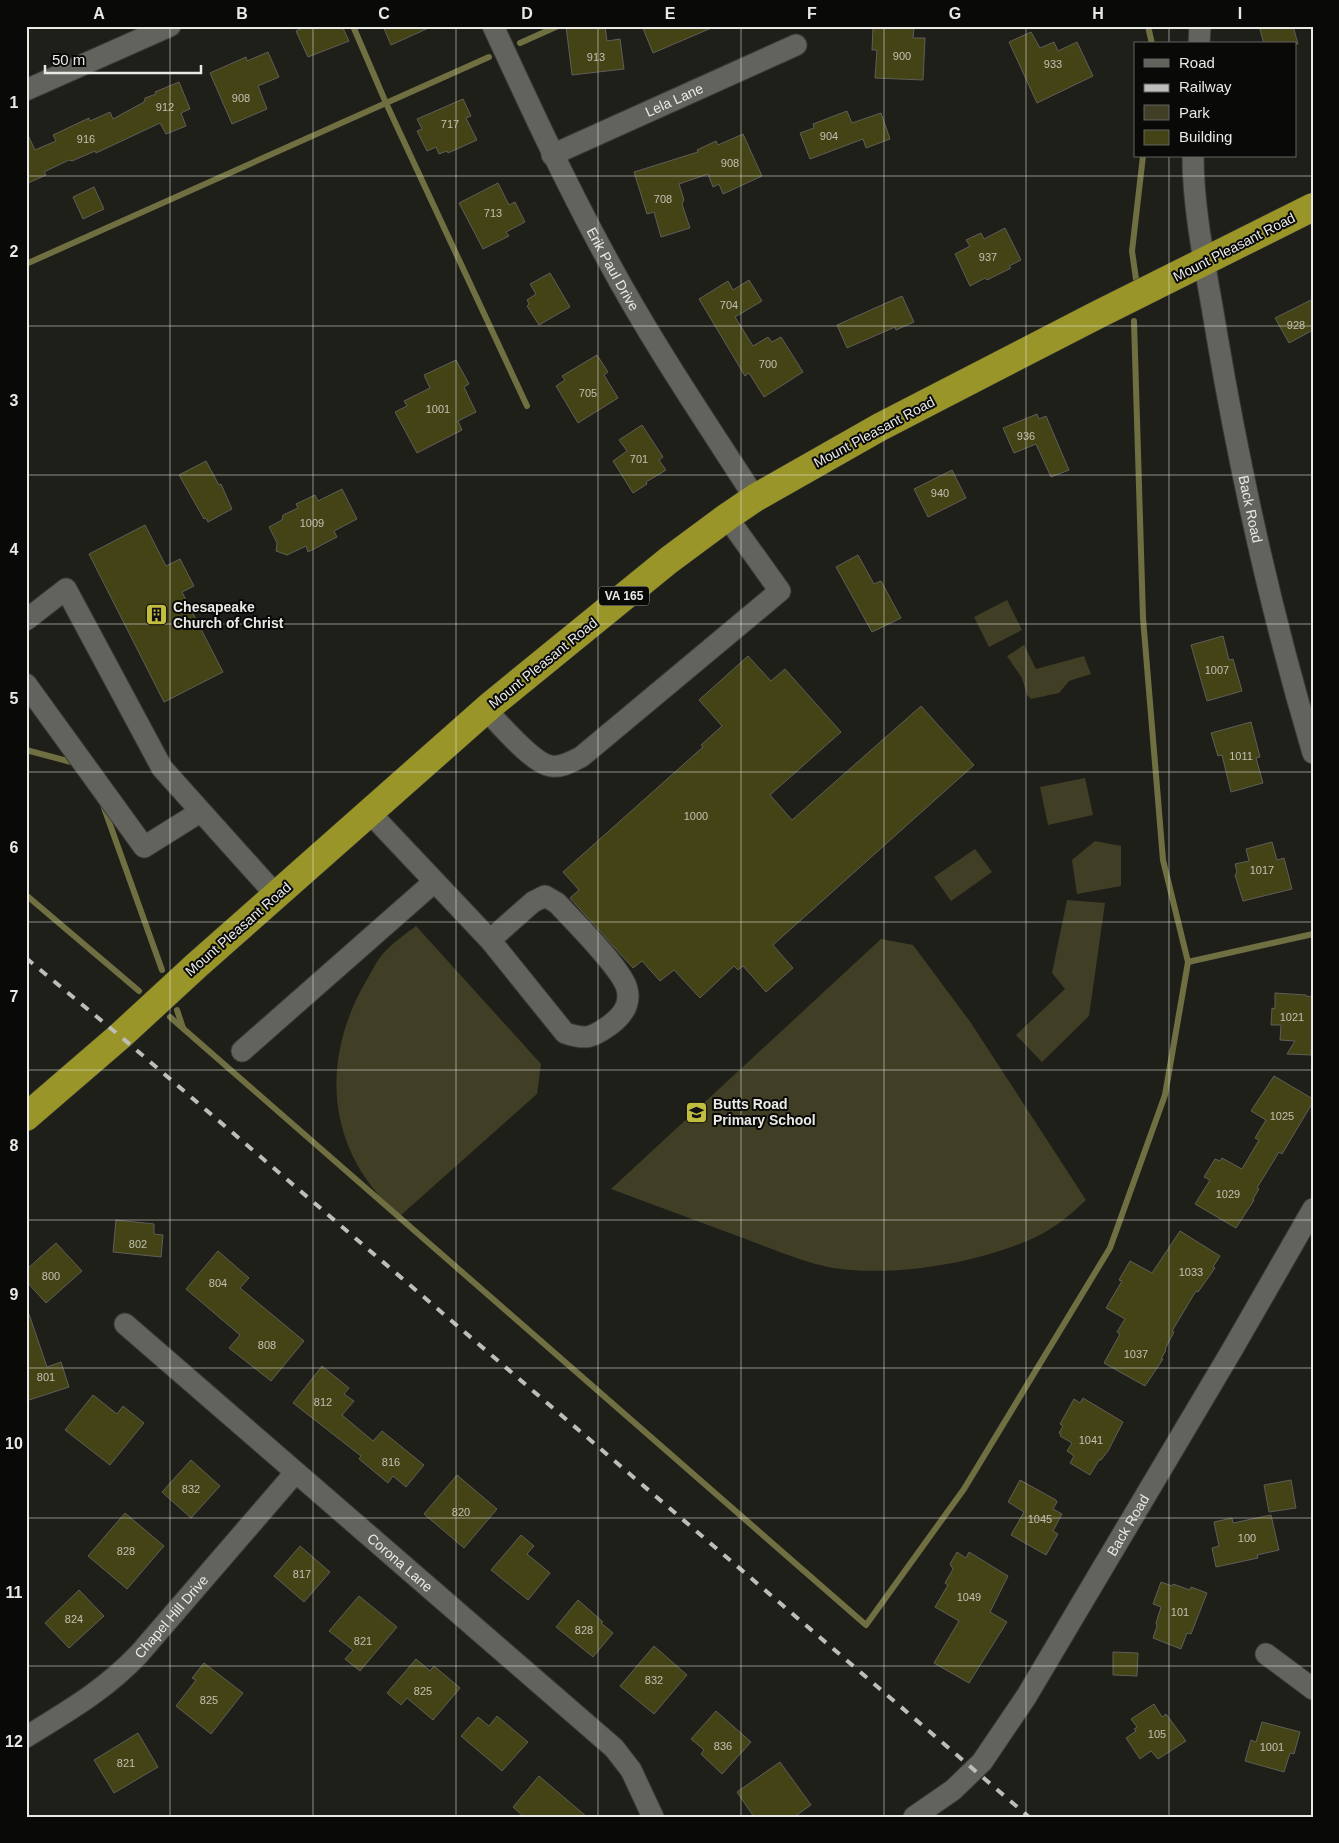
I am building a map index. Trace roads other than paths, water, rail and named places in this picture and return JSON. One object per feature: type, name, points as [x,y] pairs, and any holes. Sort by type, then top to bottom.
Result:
[{"type":"highway","name":"Mount Pleasant Road","points":[[26,1117],[120,1036],[197,964],[486,710],[662,566],[727,517],[755,498],[880,427],[1313,207]]},
{"type":"street","points":[[26,90],[170,26]]},
{"type":"street","name":"Erik Paul Drive","points":[[494,26],[552,154],[607,259],[647,329],[755,498]]},
{"type":"street","points":[[1199,42],[1200,26]]},
{"type":"street","name":"Lela Lane","points":[[552,154],[796,45]]},
{"type":"street","name":"Back Road","points":[[1193,158],[1205,262],[1240,458],[1267,586],[1313,752]]},
{"type":"street","points":[[486,710],[538,762],[552,767],[565,765],[581,757],[780,591],[727,517]]},
{"type":"street","points":[[26,620],[66,589],[162,768],[276,896]]},
{"type":"street","points":[[26,684],[144,848],[200,812]]},
{"type":"street","points":[[370,813],[490,940],[565,1033],[580,1038],[596,1036],[619,1018],[627,1007],[627,989],[619,973],[557,903],[545,896],[533,902],[490,940]]},
{"type":"street","points":[[242,1051],[434,882]]},
{"type":"street","name":"Back Road","points":[[914,1817],[953,1790],[982,1762],[1026,1697],[1313,1210]]},
{"type":"street","name":"Corona Lane","points":[[125,1324],[614,1748],[630,1770],[653,1817]]},
{"type":"street","name":"Chapel Hill Drive","points":[[26,1737],[96,1693],[120,1674],[295,1473]]},
{"type":"street","points":[[1266,1654],[1313,1689]]},
{"type":"waterway","points":[[353,26],[386,103],[527,406]]},
{"type":"waterway","points":[[520,43],[558,26]]},
{"type":"waterway","points":[[1148,26],[1152,42]]},
{"type":"waterway","points":[[26,264],[489,57]]},
{"type":"waterway","points":[[1136,279],[1132,251],[1143,158]]},
{"type":"waterway","points":[[170,1017],[866,1625],[964,1489],[1110,1248],[1165,1095],[1188,962],[1163,860],[1143,618],[1134,321]]},
{"type":"waterway","points":[[26,750],[71,762]]},
{"type":"waterway","points":[[103,805],[162,970]]},
{"type":"waterway","points":[[26,895],[139,991]]},
{"type":"waterway","points":[[1188,962],[1313,934]]},
{"type":"waterway","points":[[177,1010],[183,1028]]},
{"type":"railway","points":[[26,958],[120,1036],[1029,1817]]},
{"type":"place","name":"Chesapeake Church of Christ","points":[[157,615]]},
{"type":"place","name":"Butts Road Primary School","points":[[697,1112]]}]
